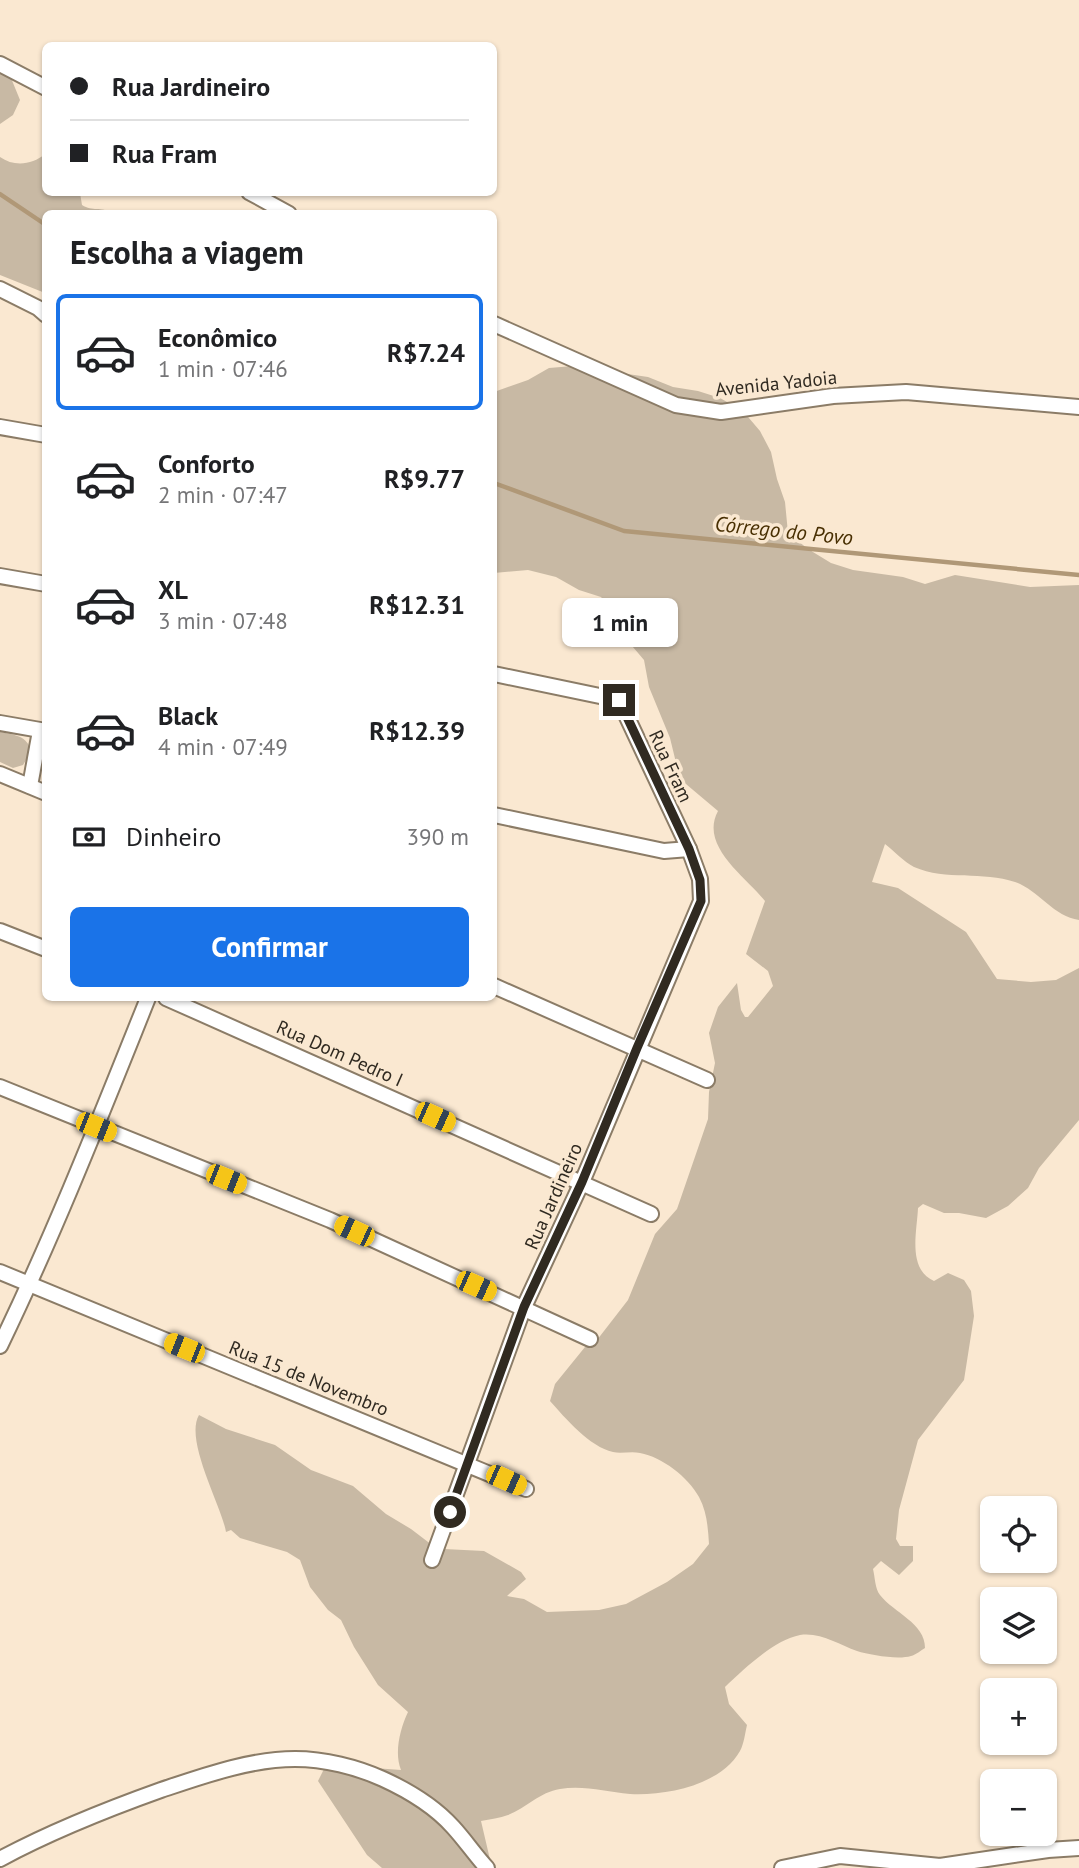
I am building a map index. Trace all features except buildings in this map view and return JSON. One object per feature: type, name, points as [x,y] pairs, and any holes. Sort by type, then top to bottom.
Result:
[{"type":"street","points":[[0,64],[42,86]]},
{"type":"street","points":[[256,196],[282,210]]},
{"type":"street","points":[[0,289],[42,312]]},
{"type":"street","name":"Avenida Yadoia","points":[[497,325],[676,405],[721,412],[833,396],[906,392],[1079,407]]},
{"type":"street","points":[[0,428],[42,434]]},
{"type":"street","points":[[0,576],[42,583]]},
{"type":"street","name":"Rua Fram","points":[[497,675],[619,700],[689,849]]},
{"type":"street","points":[[0,723],[42,731]]},
{"type":"street","points":[[30,786],[42,735]]},
{"type":"street","points":[[0,774],[42,791]]},
{"type":"street","points":[[497,816],[664,851],[689,849]]},
{"type":"street","name":"Rua Jardineiro","points":[[432,1560],[524,1307],[582,1182],[701,901],[700,880],[689,849]]},
{"type":"street","points":[[0,931],[42,947]]},
{"type":"street","points":[[497,987],[707,1080]]},
{"type":"street","points":[[0,1346],[29,1285],[147,1001]]},
{"type":"street","name":"Rua Dom Pedro I","points":[[173,1001],[650,1214]]},
{"type":"street","points":[[0,1087],[330,1220],[590,1339]]},
{"type":"street","name":"Rua 15 de Novembro","points":[[0,1272],[526,1489]]},
{"type":"street","points":[[0,1860],[35,1840],[97,1813],[198,1778],[269,1760],[298,1759],[337,1764],[382,1778],[416,1797],[451,1825],[487,1868]]},
{"type":"street","points":[[782,1868],[839,1856],[940,1866],[1079,1848]]},
{"type":"shaded area","points":[[0,68],[11,78],[20,100],[13,115],[0,124]]},
{"type":"shaded area","points":[[42,156],[42,196],[80,196],[82,205],[104,210],[42,210],[42,292],[0,275],[0,157],[11,162],[34,161]]},
{"type":"shaded area","points":[[573,366],[648,377],[673,387],[720,398],[743,411],[760,431],[771,452],[785,502],[788,533],[831,563],[925,584],[955,575],[1030,587],[1079,585],[1079,920],[1062,914],[1015,882],[926,871],[910,865],[885,844],[872,882],[898,888],[966,932],[997,979],[1031,982],[1056,980],[1079,968],[1079,1120],[1039,1168],[1028,1188],[1008,1206],[986,1218],[944,1213],[923,1204],[918,1208],[916,1249],[920,1268],[934,1281],[948,1273],[964,1280],[971,1291],[974,1316],[964,1380],[918,1440],[899,1510],[896,1539],[900,1546],[913,1546],[913,1561],[899,1575],[881,1561],[873,1569],[878,1592],[920,1632],[925,1648],[915,1655],[892,1657],[857,1651],[815,1635],[790,1638],[760,1656],[725,1687],[729,1704],[747,1725],[740,1751],[731,1763],[706,1780],[676,1790],[644,1794],[560,1789],[508,1815],[481,1821],[492,1868],[382,1868],[367,1855],[318,1781],[329,1759],[353,1760],[374,1768],[401,1770],[399,1741],[408,1712],[378,1685],[341,1620],[328,1610],[310,1587],[300,1560],[287,1552],[240,1538],[231,1530],[226,1532],[196,1440],[199,1415],[226,1429],[275,1445],[311,1470],[353,1486],[386,1514],[432,1545],[444,1549],[484,1551],[521,1572],[526,1579],[507,1596],[524,1599],[547,1612],[599,1610],[626,1604],[667,1582],[693,1564],[709,1544],[707,1520],[702,1503],[681,1475],[648,1455],[604,1449],[578,1431],[550,1401],[555,1384],[585,1347],[597,1340],[628,1300],[655,1234],[677,1209],[708,1119],[709,1092],[715,1063],[709,1033],[718,1007],[737,983],[741,1010],[745,1017],[748,1017],[773,986],[768,971],[746,954],[765,901],[720,849],[714,824],[718,811],[680,779],[670,738],[649,687],[644,660],[627,640],[618,617],[601,597],[579,590],[556,577],[528,570],[497,573],[497,391],[528,380],[549,368]]},
{"type":"shaded area","points":[[0,732],[20,737],[27,742],[31,752],[23,765],[13,768],[0,762]]},
{"type":"waterway","name":"Córrego do Povo","points":[[0,194],[42,222]]},
{"type":"waterway","name":"Córrego do Povo","points":[[497,484],[624,531],[1079,575]]},
{"type":"route","points":[[450,1512],[524,1307],[582,1182],[701,901],[700,880],[689,849],[619,700]]}]
